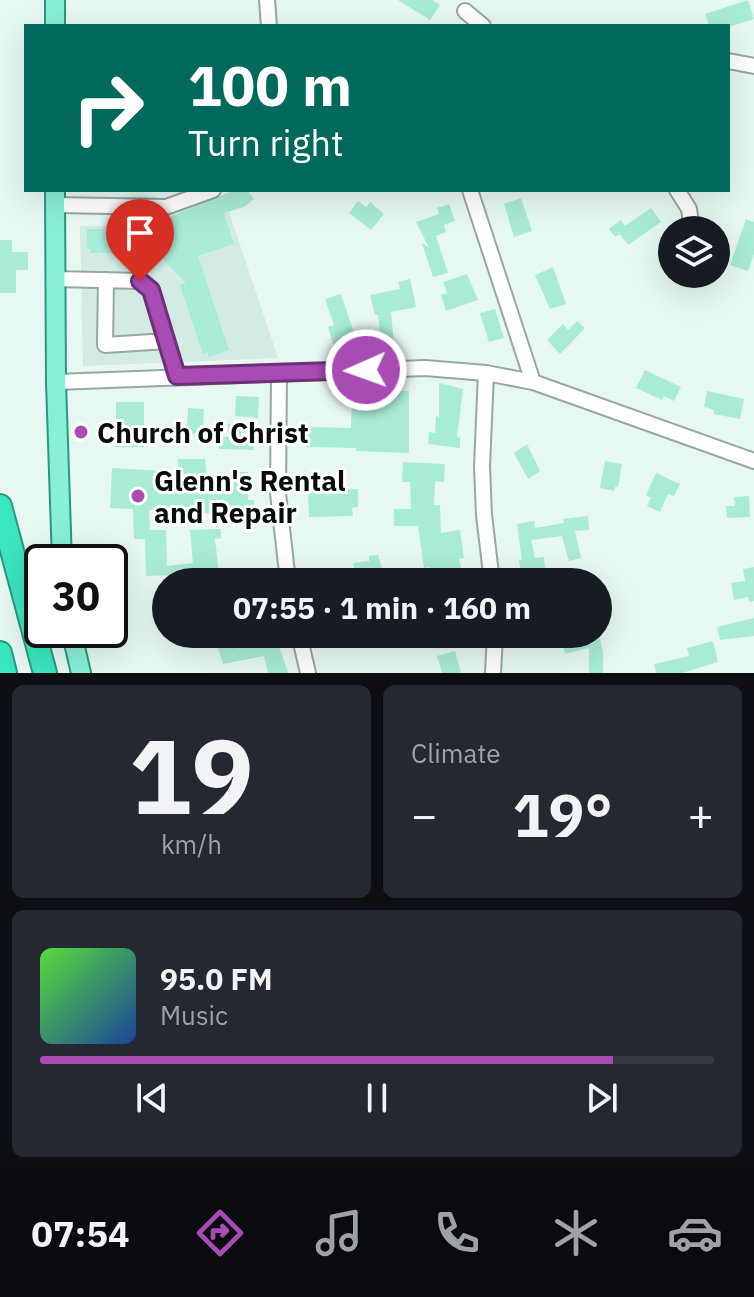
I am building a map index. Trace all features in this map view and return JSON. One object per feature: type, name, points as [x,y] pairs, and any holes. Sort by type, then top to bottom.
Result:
[{"type":"highway","points":[[0,506],[45,673]]},
{"type":"highway","points":[[0,653],[5,673]]},
{"type":"main road","points":[[55,0],[55,24]]},
{"type":"main road","points":[[55,198],[56,382],[61,544]]},
{"type":"main road","points":[[75,648],[81,673]]},
{"type":"street","points":[[267,0],[269,24]]},
{"type":"street","points":[[465,11],[481,24]]},
{"type":"street","points":[[730,61],[754,66]]},
{"type":"street","points":[[116,192],[116,206]]},
{"type":"street","points":[[55,198],[116,206],[166,207],[207,192]]},
{"type":"street","points":[[471,192],[490,243],[533,382]]},
{"type":"street","points":[[678,192],[690,216]]},
{"type":"street","points":[[55,279],[140,281],[151,290],[177,376]]},
{"type":"street","points":[[106,280],[105,345],[167,341]]},
{"type":"street","points":[[56,382],[425,368],[486,373],[533,382],[754,461]]},
{"type":"street","points":[[279,372],[278,493],[286,568]]},
{"type":"street","points":[[486,373],[482,466],[491,568]]},
{"type":"street","points":[[302,648],[308,673]]},
{"type":"street","points":[[493,673],[494,648]]},
{"type":"shaded area","points":[[229,212],[278,358],[83,366],[80,226],[184,226]]},
{"type":"building","points":[[398,0],[432,0],[440,5],[430,20]]},
{"type":"building","points":[[748,0],[754,19],[732,26],[708,24],[705,14]]},
{"type":"building","points":[[230,192],[249,192],[254,199],[244,207],[224,213],[234,244],[198,256],[229,350],[209,357],[207,352],[203,354],[180,285],[186,283],[157,253],[90,253],[87,249],[87,229],[169,229],[169,217]]},
{"type":"building","points":[[521,198],[532,231],[514,237],[504,204]]},
{"type":"building","points":[[358,201],[366,207],[370,202],[384,214],[371,230],[349,213]]},
{"type":"building","points":[[449,204],[455,221],[444,225],[446,232],[436,236],[448,273],[433,277],[422,243],[429,248],[416,222],[439,214],[437,208]]},
{"type":"building","points":[[651,208],[658,218],[658,224],[628,245],[620,234],[615,237],[609,229],[621,220],[625,226]]},
{"type":"building","points":[[746,219],[754,222],[754,254],[748,271],[730,265]]},
{"type":"building","points":[[0,240],[12,240],[12,252],[28,252],[28,270],[16,270],[16,293],[0,293]]},
{"type":"building","points":[[553,267],[566,304],[550,309],[535,275]]},
{"type":"building","points":[[467,274],[478,300],[446,311],[441,295],[447,293],[443,282]]},
{"type":"building","points":[[410,279],[416,307],[391,312],[394,345],[381,346],[378,315],[375,315],[370,295],[400,289],[398,282]]},
{"type":"building","points":[[341,294],[356,339],[334,346],[328,327],[334,325],[325,299]]},
{"type":"building","points":[[495,309],[504,338],[489,342],[480,313]]},
{"type":"building","points":[[577,321],[585,328],[560,354],[547,340],[563,324],[568,330]]},
{"type":"building","points":[[645,370],[681,387],[674,401],[664,396],[662,400],[636,388]]},
{"type":"building","points":[[439,383],[463,389],[457,437],[460,437],[460,448],[428,444],[429,432],[435,433],[436,416],[439,417]]},
{"type":"building","points":[[390,385],[401,385],[401,391],[409,391],[409,453],[306,447],[306,427],[351,428],[352,389],[390,389]]},
{"type":"building","points":[[707,391],[744,399],[740,419],[714,414],[714,410],[704,407]]},
{"type":"building","points":[[236,396],[259,397],[258,418],[235,416]]},
{"type":"building","points":[[116,402],[144,402],[144,447],[116,447]]},
{"type":"building","points":[[188,408],[204,409],[203,434],[187,433]]},
{"type":"building","points":[[241,423],[241,439],[254,439],[254,450],[219,449],[219,437],[228,437],[228,424]]},
{"type":"building","points":[[527,444],[540,471],[528,479],[514,453]]},
{"type":"building","points":[[178,459],[205,459],[208,489],[234,489],[234,472],[248,472],[248,500],[254,500],[254,512],[188,512],[188,507],[149,510],[150,530],[166,530],[167,566],[193,563],[190,530],[221,529],[221,538],[215,539],[218,568],[152,568],[152,576],[146,576],[145,539],[134,539],[133,509],[110,508],[112,468],[179,472]]},
{"type":"building","points":[[605,461],[622,464],[618,487],[614,491],[600,488]]},
{"type":"building","points":[[403,462],[445,464],[444,482],[435,481],[434,505],[440,505],[441,533],[460,530],[464,558],[459,559],[461,568],[424,568],[418,526],[394,526],[394,509],[411,509],[410,482],[402,482]]},
{"type":"building","points":[[656,473],[680,484],[674,496],[668,494],[660,512],[647,506],[651,498],[646,495]]},
{"type":"building","points":[[358,489],[358,507],[352,508],[353,516],[309,517],[308,491]]},
{"type":"building","points":[[749,496],[750,517],[727,518],[726,506],[735,506],[734,497]]},
{"type":"building","points":[[588,516],[589,530],[575,531],[581,558],[569,561],[562,536],[531,540],[535,558],[544,557],[545,568],[520,568],[519,560],[522,560],[517,524],[534,521],[535,528],[564,523],[563,519]]},
{"type":"building","points":[[378,555],[382,568],[354,568],[353,563],[369,561],[369,556]]},
{"type":"building","points":[[754,567],[754,601],[749,602],[748,597],[734,600],[731,583],[745,581],[743,569]]},
{"type":"building","points":[[754,618],[754,636],[720,640],[717,627]]},
{"type":"building","points":[[713,641],[718,662],[682,673],[656,673],[654,664],[689,656],[687,648]]},
{"type":"building","points":[[218,648],[280,648],[288,673],[268,673],[264,656],[223,664]]},
{"type":"building","points":[[563,648],[589,648],[565,654]]},
{"type":"building","points":[[589,648],[602,648],[603,673],[589,673]]},
{"type":"building","points":[[455,651],[461,673],[442,673],[437,656]]},
{"type":"place","name":"Church of Christ","points":[[81,432]]},
{"type":"place","name":"Glenn's Rental and Repair","points":[[138,496]]},
{"type":"route","points":[[140,281],[151,290],[177,376],[366,370]]}]
